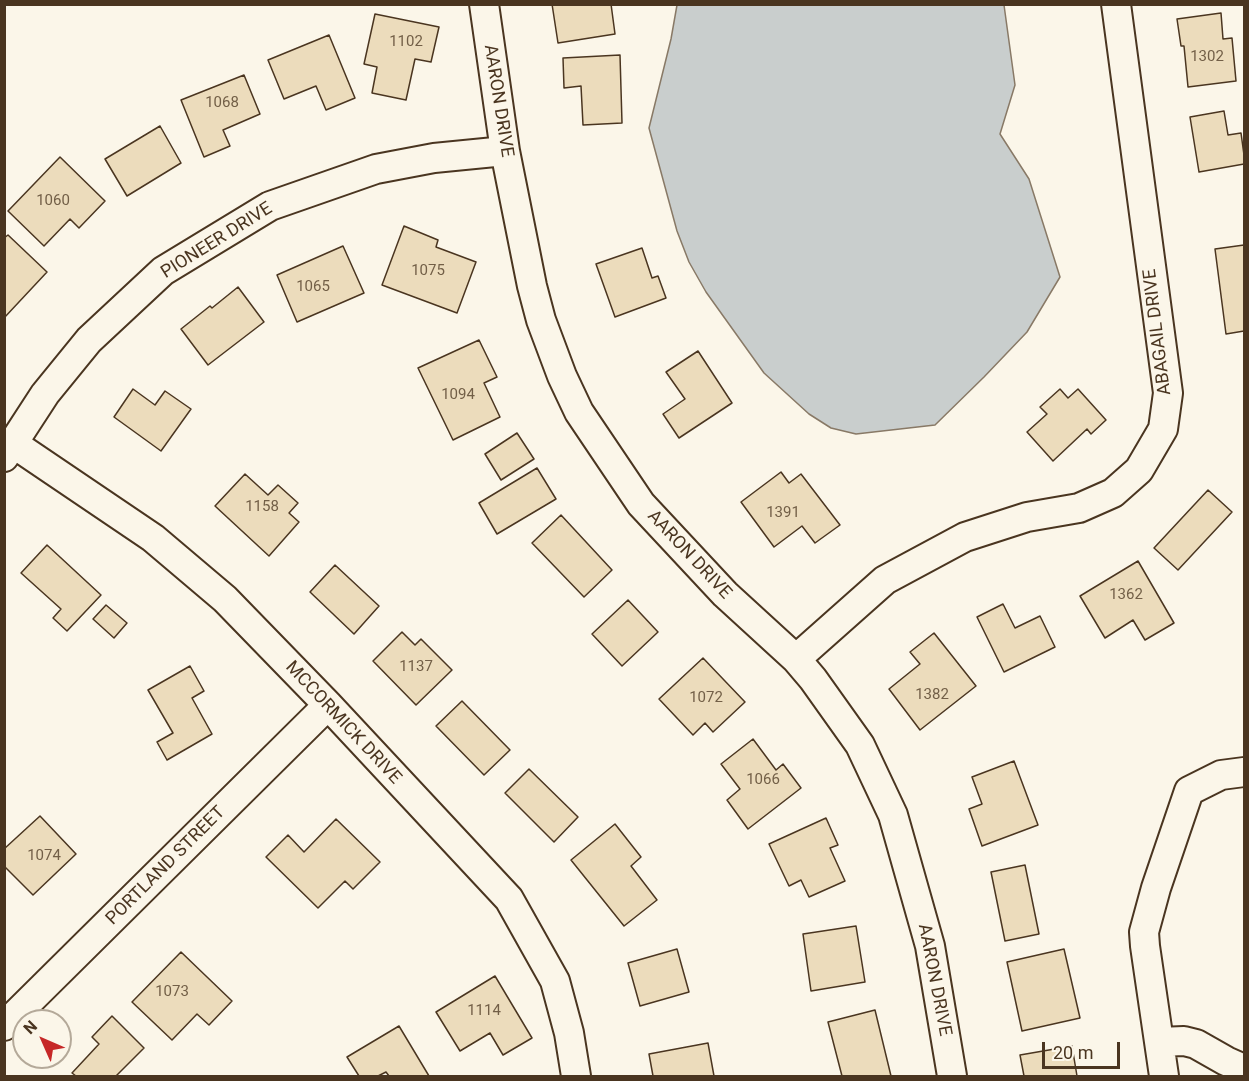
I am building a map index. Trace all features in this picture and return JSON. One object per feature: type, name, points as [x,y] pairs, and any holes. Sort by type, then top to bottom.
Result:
[{"type":"street","name":"AARON DRIVE","points":[[484,4],[505,151],[532,286],[541,320],[562,376],[579,412],[641,504],[725,594],[796,660],[813,679],[860,745],[893,815],[930,946],[952,1077]]},
{"type":"street","name":"ABAGAIL DRIVE","points":[[796,660],[885,580],[965,537],[1027,518],[1079,508],[1113,493],[1139,470],[1163,429],[1168,393],[1116,4]]},
{"type":"street","name":"PIONEER DRIVE","points":[[9,450],[45,394],[89,340],[163,271],[270,206],[376,169],[434,158],[505,151]]},
{"type":"street","name":"MCCORMICK DRIVE","points":[[9,450],[162,546],[225,599],[328,705],[509,899],[555,981],[569,1033],[576,1077]]},
{"type":"street","name":"PORTLAND STREET","points":[[4,1026],[328,705]]},
{"type":"street","points":[[1164,1077],[1144,932],[1156,888],[1189,790],[1221,775],[1245,772]]},
{"type":"street","points":[[1159,1042],[1184,1041],[1196,1044],[1245,1069]]},
{"type":"shaded area","points":[[677,5],[1004,5],[1015,85],[1000,134],[1029,179],[1060,277],[1027,332],[935,425],[856,434],[831,428],[809,414],[764,373],[706,292],[689,262],[677,231],[649,128]]},
{"type":"building","points":[[552,4],[611,4],[615,34],[558,43]]},
{"type":"building","points":[[1221,13],[1223,39],[1232,38],[1236,81],[1188,87],[1184,46],[1181,46],[1177,19]]},
{"type":"building","points":[[375,14],[439,27],[431,62],[415,59],[406,100],[372,93],[377,67],[364,64]]},
{"type":"building","points":[[329,35],[355,98],[326,110],[316,86],[284,99],[268,60]]},
{"type":"building","points":[[620,55],[622,123],[583,125],[581,86],[564,88],[563,58]]},
{"type":"building","points":[[244,75],[260,114],[223,130],[230,146],[204,157],[181,100]]},
{"type":"building","points":[[1224,111],[1228,135],[1241,133],[1244,164],[1199,172],[1190,117]]},
{"type":"building","points":[[160,126],[181,163],[127,196],[105,159]]},
{"type":"building","points":[[60,157],[105,201],[79,228],[70,219],[44,246],[8,211]]},
{"type":"building","points":[[404,226],[438,240],[436,247],[476,262],[457,313],[382,285]]},
{"type":"building","points":[[8,235],[47,272],[4,318],[4,238]]},
{"type":"building","points":[[1244,245],[1244,331],[1226,334],[1215,249]]},
{"type":"building","points":[[343,246],[364,293],[297,322],[277,275]]},
{"type":"building","points":[[642,248],[652,278],[658,276],[666,298],[615,317],[596,264]]},
{"type":"building","points":[[238,287],[264,322],[208,365],[181,329]]},
{"type":"building","points":[[479,340],[497,377],[484,383],[500,417],[453,440],[418,368]]},
{"type":"building","points":[[698,351],[732,403],[679,438],[663,414],[685,399],[666,372]]},
{"type":"building","points":[[133,389],[155,405],[165,391],[191,409],[161,451],[114,417]]},
{"type":"building","points":[[1060,389],[1068,398],[1078,389],[1106,420],[1091,434],[1087,429],[1053,461],[1027,432],[1047,414],[1040,407]]},
{"type":"building","points":[[517,433],[534,459],[501,480],[485,454]]},
{"type":"building","points":[[537,468],[556,499],[497,534],[479,503]]},
{"type":"building","points":[[781,472],[789,483],[801,474],[840,525],[815,543],[802,526],[774,547],[741,502]]},
{"type":"building","points":[[245,474],[268,495],[278,485],[298,503],[289,513],[299,522],[269,556],[215,506]]},
{"type":"building","points":[[1208,490],[1232,512],[1178,570],[1154,548]]},
{"type":"building","points":[[561,515],[612,570],[584,597],[532,543]]},
{"type":"building","points":[[47,545],[101,595],[67,631],[53,618],[61,609],[21,573]]},
{"type":"building","points":[[1138,561],[1174,623],[1145,640],[1133,620],[1105,638],[1080,596]]},
{"type":"building","points":[[335,565],[379,606],[354,634],[310,592]]},
{"type":"building","points":[[628,600],[658,632],[622,666],[592,634]]},
{"type":"building","points":[[1003,604],[1015,628],[1040,616],[1055,647],[1004,672],[977,617]]},
{"type":"building","points":[[106,605],[127,623],[114,638],[93,619]]},
{"type":"building","points":[[402,632],[415,645],[421,639],[452,670],[416,705],[373,661]]},
{"type":"building","points":[[934,633],[976,686],[920,730],[889,689],[920,664],[910,652]]},
{"type":"building","points":[[703,658],[745,702],[713,732],[705,723],[693,735],[659,699]]},
{"type":"building","points":[[190,666],[204,691],[192,698],[212,734],[167,760],[157,742],[173,733],[148,690]]},
{"type":"building","points":[[462,701],[510,750],[484,775],[436,726]]},
{"type":"building","points":[[753,739],[776,770],[783,764],[801,788],[748,829],[727,800],[740,789],[721,764]]},
{"type":"building","points":[[1014,761],[1038,825],[982,846],[969,809],[982,804],[972,777]]},
{"type":"building","points":[[529,769],[578,817],[554,842],[505,793]]},
{"type":"building","points":[[40,816],[76,854],[33,895],[4,866],[4,849]]},
{"type":"building","points":[[826,818],[838,845],[830,848],[845,881],[809,897],[801,880],[789,886],[769,844]]},
{"type":"building","points":[[336,819],[380,862],[353,889],[345,881],[318,908],[266,857],[288,835],[304,852]]},
{"type":"building","points":[[615,824],[641,857],[631,866],[657,900],[624,926],[571,860]]},
{"type":"building","points":[[1025,865],[1039,934],[1005,941],[991,872]]},
{"type":"building","points":[[856,926],[865,982],[811,991],[803,934]]},
{"type":"building","points":[[677,949],[689,992],[640,1006],[628,963]]},
{"type":"building","points":[[1064,949],[1080,1018],[1022,1031],[1007,962]]},
{"type":"building","points":[[181,952],[232,1001],[209,1025],[197,1014],[172,1040],[132,1002]]},
{"type":"building","points":[[495,976],[532,1038],[503,1055],[490,1033],[460,1051],[436,1012]]},
{"type":"building","points":[[875,1010],[891,1076],[842,1076],[828,1022]]},
{"type":"building","points":[[112,1016],[144,1048],[116,1076],[76,1076],[72,1073],[99,1044],[92,1037]]},
{"type":"building","points":[[399,1026],[429,1076],[389,1076],[386,1072],[378,1076],[359,1076],[347,1057]]},
{"type":"building","points":[[708,1043],[714,1076],[653,1076],[649,1054]]},
{"type":"building","points":[[1072,1046],[1077,1076],[1024,1076],[1020,1055]]}]
